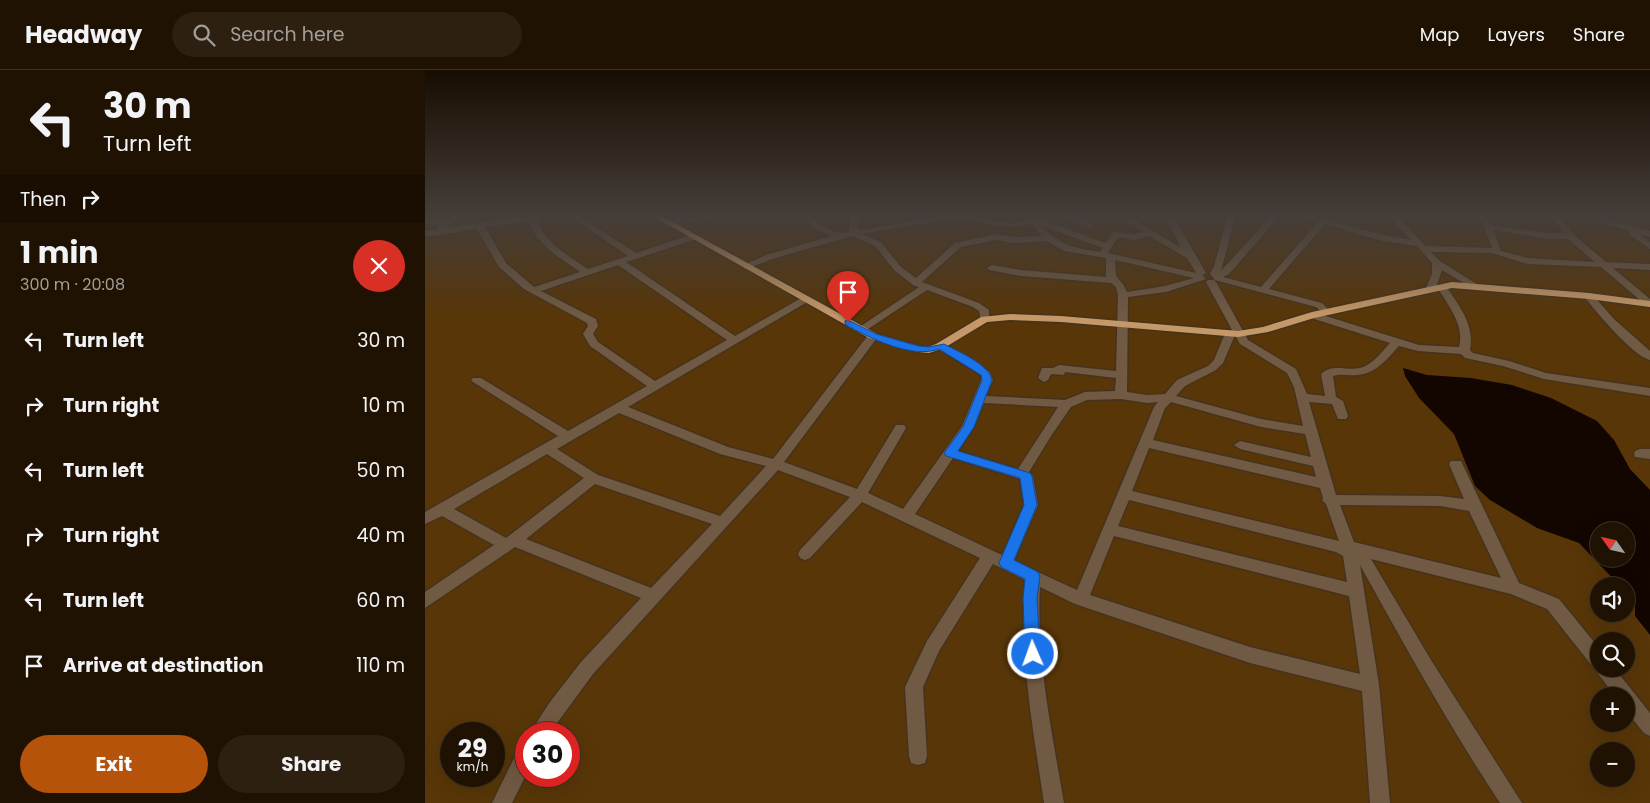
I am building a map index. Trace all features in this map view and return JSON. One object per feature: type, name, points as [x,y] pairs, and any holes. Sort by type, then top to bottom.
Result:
[{"type":"main road","points":[[713,248],[868,333],[918,349],[929,350],[940,346],[985,319],[1010,317],[1234,333],[1264,330],[1312,315],[1442,287],[1475,286],[1589,296],[1650,304]]},
{"type":"street","points":[[492,248],[502,265],[534,290],[592,321],[593,326],[588,334],[594,344],[655,386]]},
{"type":"street","points":[[554,248],[588,273]]},
{"type":"street","points":[[623,248],[636,257]]},
{"type":"street","points":[[534,290],[661,248]]},
{"type":"street","points":[[746,266],[799,248]]},
{"type":"street","points":[[881,248],[898,269],[915,283],[976,305],[984,310],[985,319]]},
{"type":"street","points":[[915,283],[953,248]]},
{"type":"street","points":[[1066,248],[1106,252],[1264,289],[1319,305],[1326,312]]},
{"type":"street","points":[[1097,248],[1106,252]]},
{"type":"street","points":[[1108,248],[1106,252],[1111,277],[1120,286],[1123,295],[1121,395]]},
{"type":"street","points":[[1176,248],[1190,256]]},
{"type":"street","points":[[1186,248],[1190,256],[1209,277],[1234,333],[1243,342],[1292,371],[1300,386],[1310,432],[1329,500],[1349,549],[1370,686],[1380,803]]},
{"type":"street","points":[[1209,277],[1219,266],[1223,248]]},
{"type":"street","points":[[1123,295],[1165,289],[1226,272],[1247,248]]},
{"type":"street","points":[[1264,289],[1299,248]]},
{"type":"street","points":[[1423,248],[1437,263],[1475,286]]},
{"type":"street","points":[[1448,248],[1495,252],[1528,261],[1650,267]]},
{"type":"street","points":[[1495,252],[1497,251],[1496,248]]},
{"type":"street","points":[[1584,248],[1650,304]]},
{"type":"street","points":[[621,262],[735,340]]},
{"type":"street","points":[[1431,288],[1437,274],[1437,263]]},
{"type":"street","points":[[991,268],[1021,273],[1114,280]]},
{"type":"street","points":[[546,722],[587,668],[776,464],[868,333],[926,287]]},
{"type":"street","points":[[1442,287],[1464,324],[1466,345],[1464,351]]},
{"type":"street","points":[[1589,296],[1605,318],[1622,335],[1650,357]]},
{"type":"street","points":[[425,519],[806,299]]},
{"type":"street","points":[[1312,315],[1397,342],[1436,350],[1464,351],[1469,356],[1505,363],[1544,376],[1650,392]]},
{"type":"street","points":[[1081,599],[1160,407],[1181,383],[1212,368],[1234,333]]},
{"type":"street","points":[[1331,400],[1327,374],[1331,371],[1361,371],[1374,365],[1397,342]]},
{"type":"street","points":[[906,516],[969,427],[987,380],[986,374],[981,370],[940,346]]},
{"type":"street","points":[[1044,378],[1046,370],[1060,373],[1059,368],[1121,375]]},
{"type":"street","points":[[477,380],[567,436]]},
{"type":"street","points":[[979,398],[1014,402],[1067,404],[1085,396],[1121,395],[1147,399],[1168,397],[1261,423],[1310,432]]},
{"type":"street","points":[[1302,397],[1337,402],[1342,416]]},
{"type":"street","points":[[1021,474],[1045,433],[1067,404]]},
{"type":"street","points":[[616,407],[725,451],[776,464],[860,495],[1081,599],[1250,655],[1370,686]]},
{"type":"street","points":[[805,554],[860,495],[901,428]]},
{"type":"street","points":[[1145,443],[1325,484]]},
{"type":"street","points":[[1240,444],[1319,463]]},
{"type":"street","points":[[547,448],[593,478],[721,522]]},
{"type":"street","points":[[918,756],[914,687],[933,646],[998,559],[1031,505],[1026,476],[950,453]]},
{"type":"street","points":[[1456,464],[1513,588]]},
{"type":"street","points":[[425,601],[510,543],[593,478]]},
{"type":"street","points":[[1124,494],[1513,588],[1553,604],[1590,650]]},
{"type":"street","points":[[1329,500],[1441,502],[1474,506]]},
{"type":"street","points":[[442,509],[510,543],[653,596]]},
{"type":"street","points":[[1109,529],[1356,591]]},
{"type":"street","points":[[1349,549],[1365,560],[1425,666],[1477,752],[1512,803]]},
{"type":"street","points":[[1033,576],[1030,598],[1033,654],[1054,803]]},
{"type":"street","points":[[1611,677],[1619,687]]},
{"type":"street","points":[[1635,708],[1650,727]]},
{"type":"street","points":[[502,803],[515,778]]},
{"type":"shaded area","points":[[425,248],[1650,248],[1650,803],[425,803]]},
{"type":"shaded area","points":[[1403,368],[1427,375],[1471,378],[1512,385],[1551,398],[1597,421],[1614,440],[1630,469],[1650,490],[1650,635],[1635,616],[1635,577],[1611,577],[1603,568],[1635,568],[1635,522],[1590,522],[1590,555],[1579,543],[1537,528],[1490,500],[1475,486],[1454,434],[1419,398],[1405,376]]},
{"type":"route","points":[[848,322],[873,336],[918,349],[929,350],[940,346],[986,374],[987,380],[969,427],[950,453],[1026,476],[1031,505],[1006,563],[1033,576],[1030,598],[1033,654]]}]
